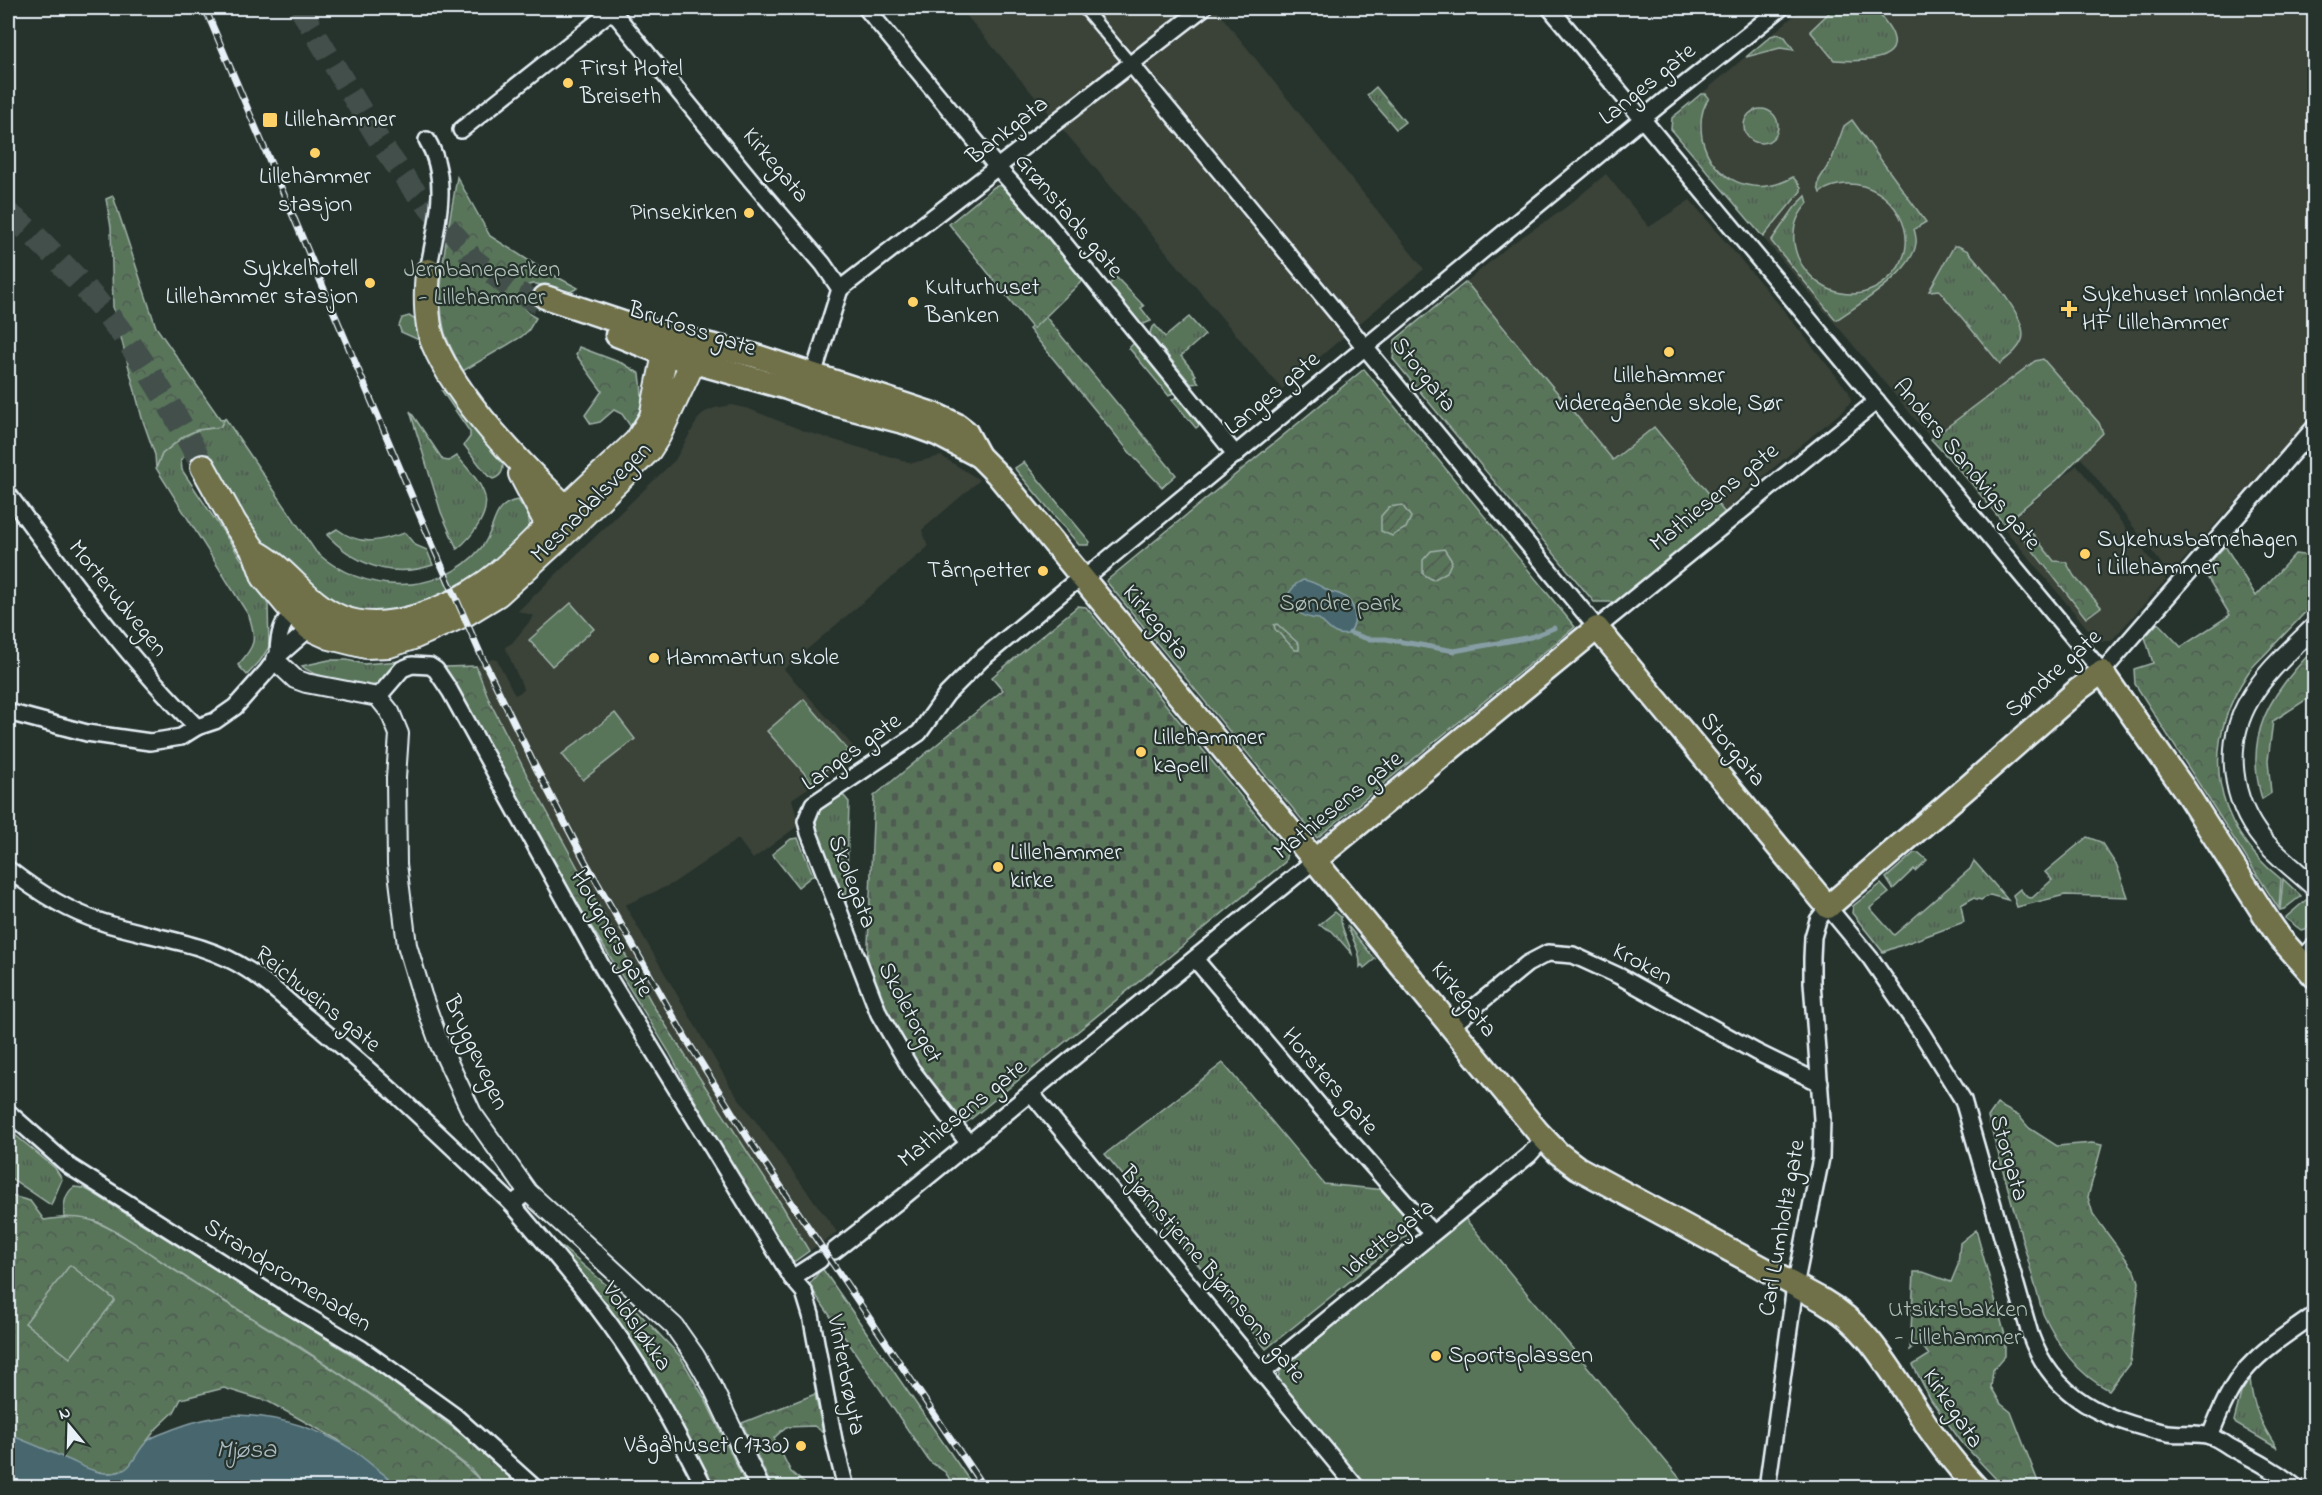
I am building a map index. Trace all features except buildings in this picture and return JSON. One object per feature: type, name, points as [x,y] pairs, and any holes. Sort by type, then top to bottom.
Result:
[{"type":"highway","points":[[428,271],[427,305],[434,343],[447,370],[515,459],[525,484],[561,521]]},
{"type":"highway","points":[[665,354],[690,351]]},
{"type":"highway","name":"Mesnadalsvegen","points":[[561,521],[649,450],[658,436],[690,351]]},
{"type":"highway","name":"Mesnadalsvegen","points":[[203,467],[235,524],[255,552],[264,577],[330,637],[366,646],[389,645],[413,638],[474,609],[514,581],[593,484],[637,441],[652,417],[665,354]]},
{"type":"main road","name":"Brufoss gate","points":[[665,354],[582,321],[543,300],[638,328],[690,351],[830,403],[908,423],[937,434],[979,456]]},
{"type":"main road","points":[[690,351],[756,356],[936,415],[966,432],[979,456]]},
{"type":"main road","points":[[786,388],[813,375]]},
{"type":"main road","points":[[813,375],[830,403]]},
{"type":"main road","name":"Kirkegata","points":[[979,456],[997,474],[1315,860],[1449,1027],[1543,1138],[1578,1168],[1835,1307],[1861,1330],[1880,1352],[1945,1452],[1977,1488]]},
{"type":"main road","name":"Mathiesens gate","points":[[1315,860],[1597,628]]},
{"type":"main road","name":"Storgata","points":[[1597,628],[1828,907]]},
{"type":"main road","name":"Søndre gate","points":[[1828,907],[1970,786],[2079,688],[2102,672]]},
{"type":"main road","name":"Anders Sandvigs gate","points":[[2102,672],[2184,789],[2269,922],[2310,962]]},
{"type":"street","points":[[461,130],[612,8]]},
{"type":"street","name":"Kirkegata","points":[[612,8],[751,180],[823,264],[840,289]]},
{"type":"street","name":"Grønstads gate","points":[[866,8],[997,167],[1045,220],[1236,455]]},
{"type":"street","name":"Storgata","points":[[1084,8],[1597,628]]},
{"type":"street","name":"Bankgata","points":[[840,289],[1203,8]]},
{"type":"street","name":"Anders Sandvigs gate","points":[[1550,8],[2102,672]]},
{"type":"street","name":"Langes gate","points":[[806,821],[813,804],[919,733],[947,694],[982,659],[1071,585],[1083,579],[1236,455],[1365,346],[1781,8]]},
{"type":"street","points":[[427,140],[438,162],[441,177],[439,208],[428,271]]},
{"type":"street","points":[[813,375],[840,289]]},
{"type":"street","name":"Mathiesens gate","points":[[1597,628],[1877,401]]},
{"type":"street","name":"Søndre gate","points":[[2102,672],[2314,428]]},
{"type":"street","name":"Morterudvegen","points":[[8,494],[85,599],[179,710],[197,727]]},
{"type":"street","points":[[8,712],[87,733],[150,742],[181,737],[197,727],[215,721],[235,707],[277,658],[308,616]]},
{"type":"street","points":[[308,616],[282,626],[278,636],[277,658],[295,679],[378,697]]},
{"type":"street","points":[[2314,627],[2268,674],[2250,699],[2238,726],[2234,754],[2235,784],[2246,816],[2264,842],[2314,886]]},
{"type":"street","name":"Hougners gate","points":[[378,697],[402,669],[412,665],[430,666],[436,670],[456,701],[605,972],[792,1278]]},
{"type":"street","name":"Bryggevegen","points":[[378,697],[390,712],[399,734],[396,778],[397,864],[407,945],[422,995],[441,1045],[472,1113],[528,1192],[674,1326],[711,1384],[760,1488]]},
{"type":"street","name":"Skolegata","points":[[806,821],[856,958]]},
{"type":"street","name":"Mathiesens gate","points":[[834,1251],[969,1144],[1315,860]]},
{"type":"street","name":"Reichweins gate","points":[[8,869],[34,890],[79,914],[214,952],[248,970],[332,1038],[413,1110],[512,1204]]},
{"type":"street","name":"Storgata","points":[[1828,907],[1871,959],[1921,1032],[1963,1101],[2030,1334],[2040,1359],[2051,1375],[2087,1406],[2121,1421],[2171,1433],[2210,1436],[2267,1467],[2297,1488]]},
{"type":"street","name":"Carl Lumholtz gate","points":[[1767,1488],[1795,1286],[1821,1158],[1820,1083],[1812,958],[1813,938],[1818,920],[1828,907]]},
{"type":"street","name":"Kroken","points":[[1449,1027],[1527,964],[1548,953],[1573,955],[1619,976],[1756,1052],[1820,1083]]},
{"type":"street","name":"Skoletorget","points":[[856,958],[879,1014],[906,1061],[969,1144]]},
{"type":"street","name":"Horsters gate","points":[[1195,959],[1323,1110],[1432,1233]]},
{"type":"street","name":"Bjørnstjerne Bjørnsons gate","points":[[1031,1093],[1357,1488]]},
{"type":"street","name":"Strandpromenaden","points":[[8,1112],[69,1166],[362,1349],[455,1416],[535,1488]]},
{"type":"street","name":"Idrettsgata","points":[[1263,1372],[1529,1155],[1543,1138]]},
{"type":"street","points":[[512,1204],[528,1192]]},
{"type":"street","name":"Voldsløkka","points":[[512,1204],[587,1295],[630,1353],[669,1418],[705,1488]]},
{"type":"street","points":[[792,1278],[820,1260]]},
{"type":"street","name":"Vinterbrøyta","points":[[792,1278],[804,1292],[811,1315],[834,1440],[845,1486]]},
{"type":"street","points":[[2210,1436],[2223,1404],[2247,1368],[2261,1354],[2314,1315]]},
{"type":"shaded area","points":[[960,8],[1215,8],[1424,269],[1282,389]]},
{"type":"shaded area","name":"Sykehuset Innlandet HF Lillehammer","points":[[1803,8],[2314,8],[2314,414],[2170,575],[2081,458],[2002,523],[1673,130],[1673,118]]},
{"type":"shaded area","name":"Lillehammer videregående skole, Sør","points":[[1606,174],[1649,227],[1690,200],[1781,307],[1849,392],[1851,401],[1845,409],[1744,492],[1725,513],[1654,427],[1614,461],[1466,282],[1510,245],[1565,208]]},
{"type":"shaded area","name":"Hammartun skole","points":[[732,405],[749,409],[807,432],[912,463],[941,456],[980,480],[922,530],[928,547],[784,669],[859,753],[792,799],[799,825],[753,859],[738,839],[672,884],[625,905],[732,1089],[837,1232],[809,1251],[654,1007],[527,775],[490,702],[477,666],[492,659],[497,660],[515,695],[524,690],[505,647],[512,643],[534,616],[518,611],[675,460],[698,419],[705,412]]},
{"type":"shaded area","name":"Sykehusbarnehagen i Lillehammer","points":[[2077,465],[2166,580],[2111,641],[2098,641],[2003,527]]},
{"type":"green space","points":[[1834,8],[1874,8],[1893,35],[1894,45],[1891,52],[1873,59],[1834,60],[1810,31]]},
{"type":"green space","points":[[1778,34],[1785,37],[1794,50],[1780,48],[1746,57],[1771,36]]},
{"type":"green space","points":[[1376,87],[1405,122],[1396,129],[1367,95]]},
{"type":"green space","points":[[1701,94],[1706,94],[1709,98],[1701,118],[1702,138],[1707,153],[1725,175],[1750,186],[1779,183],[1793,177],[1801,187],[1801,191],[1763,237],[1671,129],[1672,118]]},
{"type":"green space","points":[[1761,109],[1773,114],[1778,126],[1773,138],[1761,143],[1749,138],[1744,126],[1749,114]]},
{"type":"green space","points":[[1852,120],[1926,222],[1914,229],[1916,243],[1913,254],[1895,277],[1836,320],[1771,241],[1795,207],[1806,196],[1808,203],[1796,223],[1794,243],[1801,262],[1813,279],[1831,290],[1851,294],[1872,289],[1893,274],[1902,260],[1906,244],[1905,229],[1890,202],[1877,192],[1863,186],[1839,185],[1829,187],[1820,193],[1818,187],[1819,180],[1832,159],[1844,126]]},
{"type":"green space","name":"Jernbaneparken - Lillehammer","points":[[457,177],[490,236],[542,269],[578,288],[566,294],[542,285],[527,286],[520,294],[520,299],[525,310],[536,318],[528,331],[463,371],[445,333],[441,297],[444,256]]},
{"type":"green space","points":[[1004,184],[1083,280],[1033,329],[949,224],[994,187]]},
{"type":"green space","points":[[113,196],[156,327],[221,420],[225,418],[220,427],[197,430],[184,436],[162,454],[156,468],[155,455],[142,418],[113,307],[111,227],[106,199]]},
{"type":"green space","points":[[1954,246],[1968,251],[2004,294],[2019,319],[2023,331],[2022,340],[2015,351],[2000,364],[1939,290],[1929,291]]},
{"type":"green space","points":[[1116,277],[1144,306],[1141,308],[1151,321],[1141,325],[1112,289],[1109,285]]},
{"type":"green space","points":[[1466,282],[1613,460],[1654,427],[1725,513],[1617,602],[1594,602],[1393,359],[1395,340]]},
{"type":"green space","points":[[409,316],[417,321],[422,340],[401,332],[399,326],[402,318]]},
{"type":"green space","points":[[1045,316],[1176,475],[1162,487],[1131,454],[1029,329]]},
{"type":"green space","points":[[1189,317],[1205,335],[1181,356],[1196,375],[1194,376],[1199,383],[1191,384],[1150,334],[1155,325],[1165,337]]},
{"type":"green space","points":[[1134,343],[1174,392],[1169,396],[1129,348]]},
{"type":"green space","points":[[579,347],[624,364],[640,374],[642,402],[631,427],[622,414],[614,410],[600,422],[591,424],[585,415],[602,391],[576,355]]},
{"type":"green space","points":[[2043,359],[2099,423],[2103,433],[2057,480],[2004,524],[1931,439],[2035,361]]},
{"type":"green space","name":"Søndre park","points":[[1364,369],[1575,627],[1317,838],[1106,581]]},
{"type":"green space","points":[[445,390],[501,458],[502,471],[496,478],[488,476],[464,445],[470,437],[470,432],[442,391]]},
{"type":"green space","points":[[1178,396],[1201,424],[1196,428],[1172,400]]},
{"type":"green space","points":[[410,411],[443,460],[449,461],[457,456],[475,477],[483,491],[485,507],[483,515],[469,538],[457,549],[441,512]]},
{"type":"green space","points":[[225,418],[316,552],[335,566],[355,576],[377,582],[400,584],[422,582],[444,576],[464,564],[481,548],[498,512],[509,502],[518,500],[528,514],[530,527],[524,539],[475,579],[412,609],[372,616],[333,603],[276,556],[257,535],[200,449],[192,449],[181,460],[182,470],[258,584],[268,605],[269,647],[247,675],[238,665],[248,653],[253,642],[249,616],[156,468],[162,454],[184,436],[197,430],[220,427]]},
{"type":"green space","points":[[1024,462],[1090,542],[1088,545],[1079,545],[1016,470],[1015,468]]},
{"type":"green space","points":[[1402,505],[1411,517],[1406,528],[1392,536],[1381,531],[1381,516],[1389,507]]},
{"type":"green space","points":[[2028,528],[2054,561],[2066,562],[2074,576],[2101,607],[2086,618],[2019,533]]},
{"type":"green space","points":[[337,529],[354,538],[370,541],[405,533],[415,545],[427,550],[433,565],[403,571],[376,567],[350,555],[327,535]]},
{"type":"green space","points":[[2225,546],[2256,596],[2295,554],[2314,556],[2314,603],[2248,673],[2233,701],[2223,729],[2219,756],[2220,783],[2227,809],[2240,834],[2258,857],[2281,879],[2279,909],[2135,684],[2134,669],[2153,663],[2145,637],[2158,623],[2181,647],[2230,615],[2203,570]]},
{"type":"green space","points":[[1444,549],[1452,561],[1447,572],[1433,580],[1423,574],[1423,560],[1431,551]]},
{"type":"green space","points":[[571,603],[594,629],[552,666],[529,640]]},
{"type":"green space","points":[[1078,606],[1086,607],[1287,853],[1285,862],[966,1123],[959,1122],[930,1086],[907,1048],[867,970],[874,796],[1003,690],[992,677]]},
{"type":"green space","points":[[1277,624],[1299,644],[1299,650],[1295,650],[1275,629],[1274,625]]},
{"type":"green space","points":[[2314,649],[2314,709],[2307,699],[2273,721],[2268,760],[2271,793],[2262,799],[2257,776],[2256,755],[2264,717],[2285,682]]},
{"type":"green space","points":[[329,660],[347,660],[364,664],[401,661],[381,682],[371,685],[339,681],[316,674],[302,666]]},
{"type":"green space","points":[[476,666],[490,702],[527,775],[654,1007],[809,1251],[791,1264],[746,1196],[669,1052],[586,918],[445,667]]},
{"type":"green space","points":[[804,699],[848,750],[812,782],[767,731]]},
{"type":"green space","points":[[615,713],[635,739],[583,780],[562,754]]},
{"type":"green space","points":[[844,796],[849,802],[846,912],[832,880],[816,831],[817,818],[825,805]]},
{"type":"green space","points":[[2087,837],[2101,842],[2117,866],[2128,897],[2065,895],[2017,907],[2013,895],[2020,889],[2027,897],[2032,898],[2052,880],[2045,872]]},
{"type":"green space","points":[[798,838],[813,875],[798,887],[772,854],[791,839]]},
{"type":"green space","points":[[1914,853],[1919,853],[1927,860],[1893,889],[1886,878]]},
{"type":"green space","points":[[1974,861],[2008,900],[1990,895],[1981,900],[1973,898],[1961,905],[1964,922],[1883,952],[1852,913],[1853,906],[1881,884],[1889,893],[1870,908],[1894,935],[1970,869]]},
{"type":"green space","points":[[2283,879],[2301,896],[2280,910]]},
{"type":"green space","points":[[2306,900],[2312,910],[2312,918],[2306,929],[2301,930],[2285,918]]},
{"type":"green space","points":[[1335,912],[1341,917],[1352,954],[1332,931],[1319,925]]},
{"type":"green space","points":[[1347,925],[1375,959],[1364,968],[1362,965],[1360,967],[1358,951]]},
{"type":"green space","points":[[1223,1063],[1324,1184],[1386,1190],[1410,1219],[1406,1236],[1266,1349],[1105,1154]]},
{"type":"green space","points":[[1997,1104],[2019,1116],[2029,1128],[2057,1146],[2092,1143],[2102,1145],[2088,1197],[2093,1214],[2135,1271],[2139,1282],[2130,1363],[2109,1390],[2087,1376],[2069,1358],[2043,1314],[1988,1117]]},
{"type":"green space","points":[[8,1129],[55,1168],[62,1179],[51,1205],[8,1176]]},
{"type":"green space","points":[[74,1187],[84,1188],[93,1193],[373,1368],[464,1436],[523,1487],[486,1487],[470,1468],[375,1397],[297,1345],[196,1284],[120,1234],[96,1221],[64,1217],[65,1200]]},
{"type":"green space","points":[[8,1195],[30,1201],[44,1220],[78,1218],[92,1220],[111,1229],[358,1386],[449,1453],[486,1487],[403,1487],[387,1479],[338,1440],[269,1402],[224,1388],[181,1399],[174,1412],[157,1428],[140,1450],[133,1464],[128,1469],[114,1473],[86,1469],[8,1434]]},
{"type":"green space","name":"Sportsplassen","points":[[1463,1216],[1687,1487],[1367,1487],[1280,1382],[1278,1378],[1280,1371],[1289,1360]]},
{"type":"green space","name":"Utsiktsbakken - Lillehammer","points":[[1976,1230],[2005,1335],[2005,1356],[1993,1370],[1991,1387],[2001,1404],[2011,1412],[2040,1487],[2010,1487],[1996,1479],[1963,1444],[1931,1400],[1913,1365],[1929,1355],[1920,1343],[1910,1350],[1914,1272],[1923,1272],[1951,1282],[1958,1265],[1960,1243]]},
{"type":"green space","points":[[549,1236],[637,1311],[680,1356],[705,1399],[747,1487],[713,1487],[657,1383],[551,1244]]},
{"type":"green space","points":[[70,1265],[115,1300],[70,1358],[25,1323]]},
{"type":"green space","points":[[822,1268],[974,1487],[955,1487],[945,1472],[929,1461],[809,1285]]},
{"type":"green space","points":[[2250,1378],[2253,1398],[2259,1415],[2277,1448],[2234,1421],[2241,1393]]},
{"type":"green space","points":[[815,1394],[823,1432],[814,1426],[786,1427],[774,1438],[791,1472],[809,1487],[772,1487],[742,1423]]},
{"type":"water","points":[[1303,580],[1341,595],[1351,603],[1355,617],[1350,633],[1336,633],[1319,619],[1307,617],[1298,612],[1292,604],[1289,593],[1296,584]]},
{"type":"water","name":"Mjøsa","points":[[237,1415],[281,1420],[338,1441],[403,1487],[8,1487],[8,1434],[90,1469],[115,1473],[128,1467],[143,1446],[155,1436],[201,1420]]},
{"type":"waterway","points":[[1350,633],[1368,639],[1386,639],[1454,651],[1531,637],[1554,628]]},
{"type":"tunnel","points":[[300,8],[383,147],[413,189],[463,244],[472,258],[513,290],[541,304]]},
{"type":"tunnel","points":[[8,214],[31,232],[87,290],[125,337],[158,386],[203,467]]},
{"type":"railway","points":[[205,8],[481,655],[534,764],[585,861],[685,1037],[748,1138],[984,1488]]},
{"type":"place","name":"First Hotel Breiseth","points":[[568,83]]},
{"type":"place","name":"Lillehammer","points":[[270,120]]},
{"type":"place","name":"Lillehammer stasjon","points":[[315,153]]},
{"type":"place","name":"Pinsekirken","points":[[749,213]]},
{"type":"place","name":"Sykkelhotell Lillehammer stasjon","points":[[370,283]]},
{"type":"place","name":"Kulturhuset Banken","points":[[913,302]]},
{"type":"place","name":"Sykehuset Innlandet HF Lillehammer","points":[[2069,309]]},
{"type":"place","name":"Lillehammer videregående skole, Sør","points":[[1669,352]]},
{"type":"place","name":"Sykehusbarnehagen i Lillehammer","points":[[2085,554]]},
{"type":"place","name":"Tårnpetter","points":[[1043,571]]},
{"type":"place","name":"Hammartun skole","points":[[654,658]]},
{"type":"place","name":"Lillehammer kapell","points":[[1141,752]]},
{"type":"place","name":"Lillehammer kirke","points":[[998,867]]},
{"type":"place","name":"Sportsplassen","points":[[1436,1356]]},
{"type":"place","name":"Vågåhuset (1730)","points":[[801,1446]]}]
